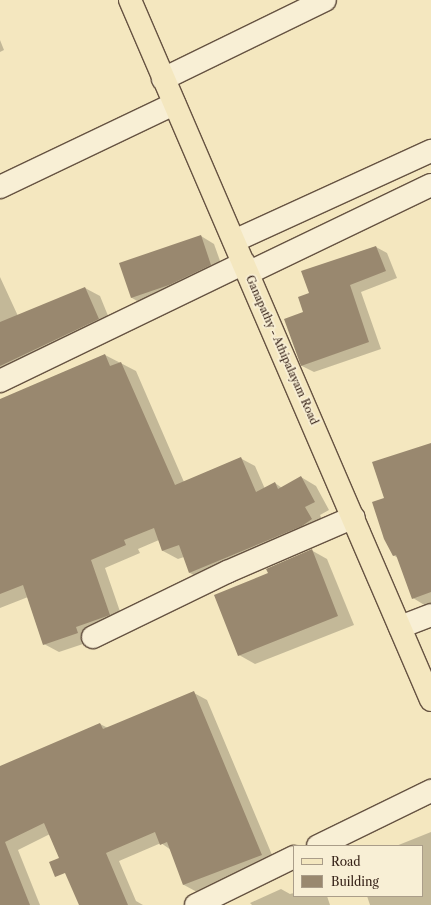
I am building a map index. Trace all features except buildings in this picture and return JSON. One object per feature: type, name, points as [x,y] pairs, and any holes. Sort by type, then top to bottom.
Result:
[{"type":"main road","name":"Ganapathy - Athipalayam Road","points":[[130,0],[354,517],[431,700]]},
{"type":"street","points":[[164,79],[325,0]]},
{"type":"street","points":[[0,187],[174,104]]},
{"type":"street","points":[[234,241],[431,151]]},
{"type":"street","points":[[0,380],[431,185]]},
{"type":"street","points":[[93,636],[227,572],[354,517]]},
{"type":"street","points":[[400,627],[431,615]]},
{"type":"street","points":[[320,845],[431,791]]},
{"type":"street","points":[[196,905],[293,857]]}]
